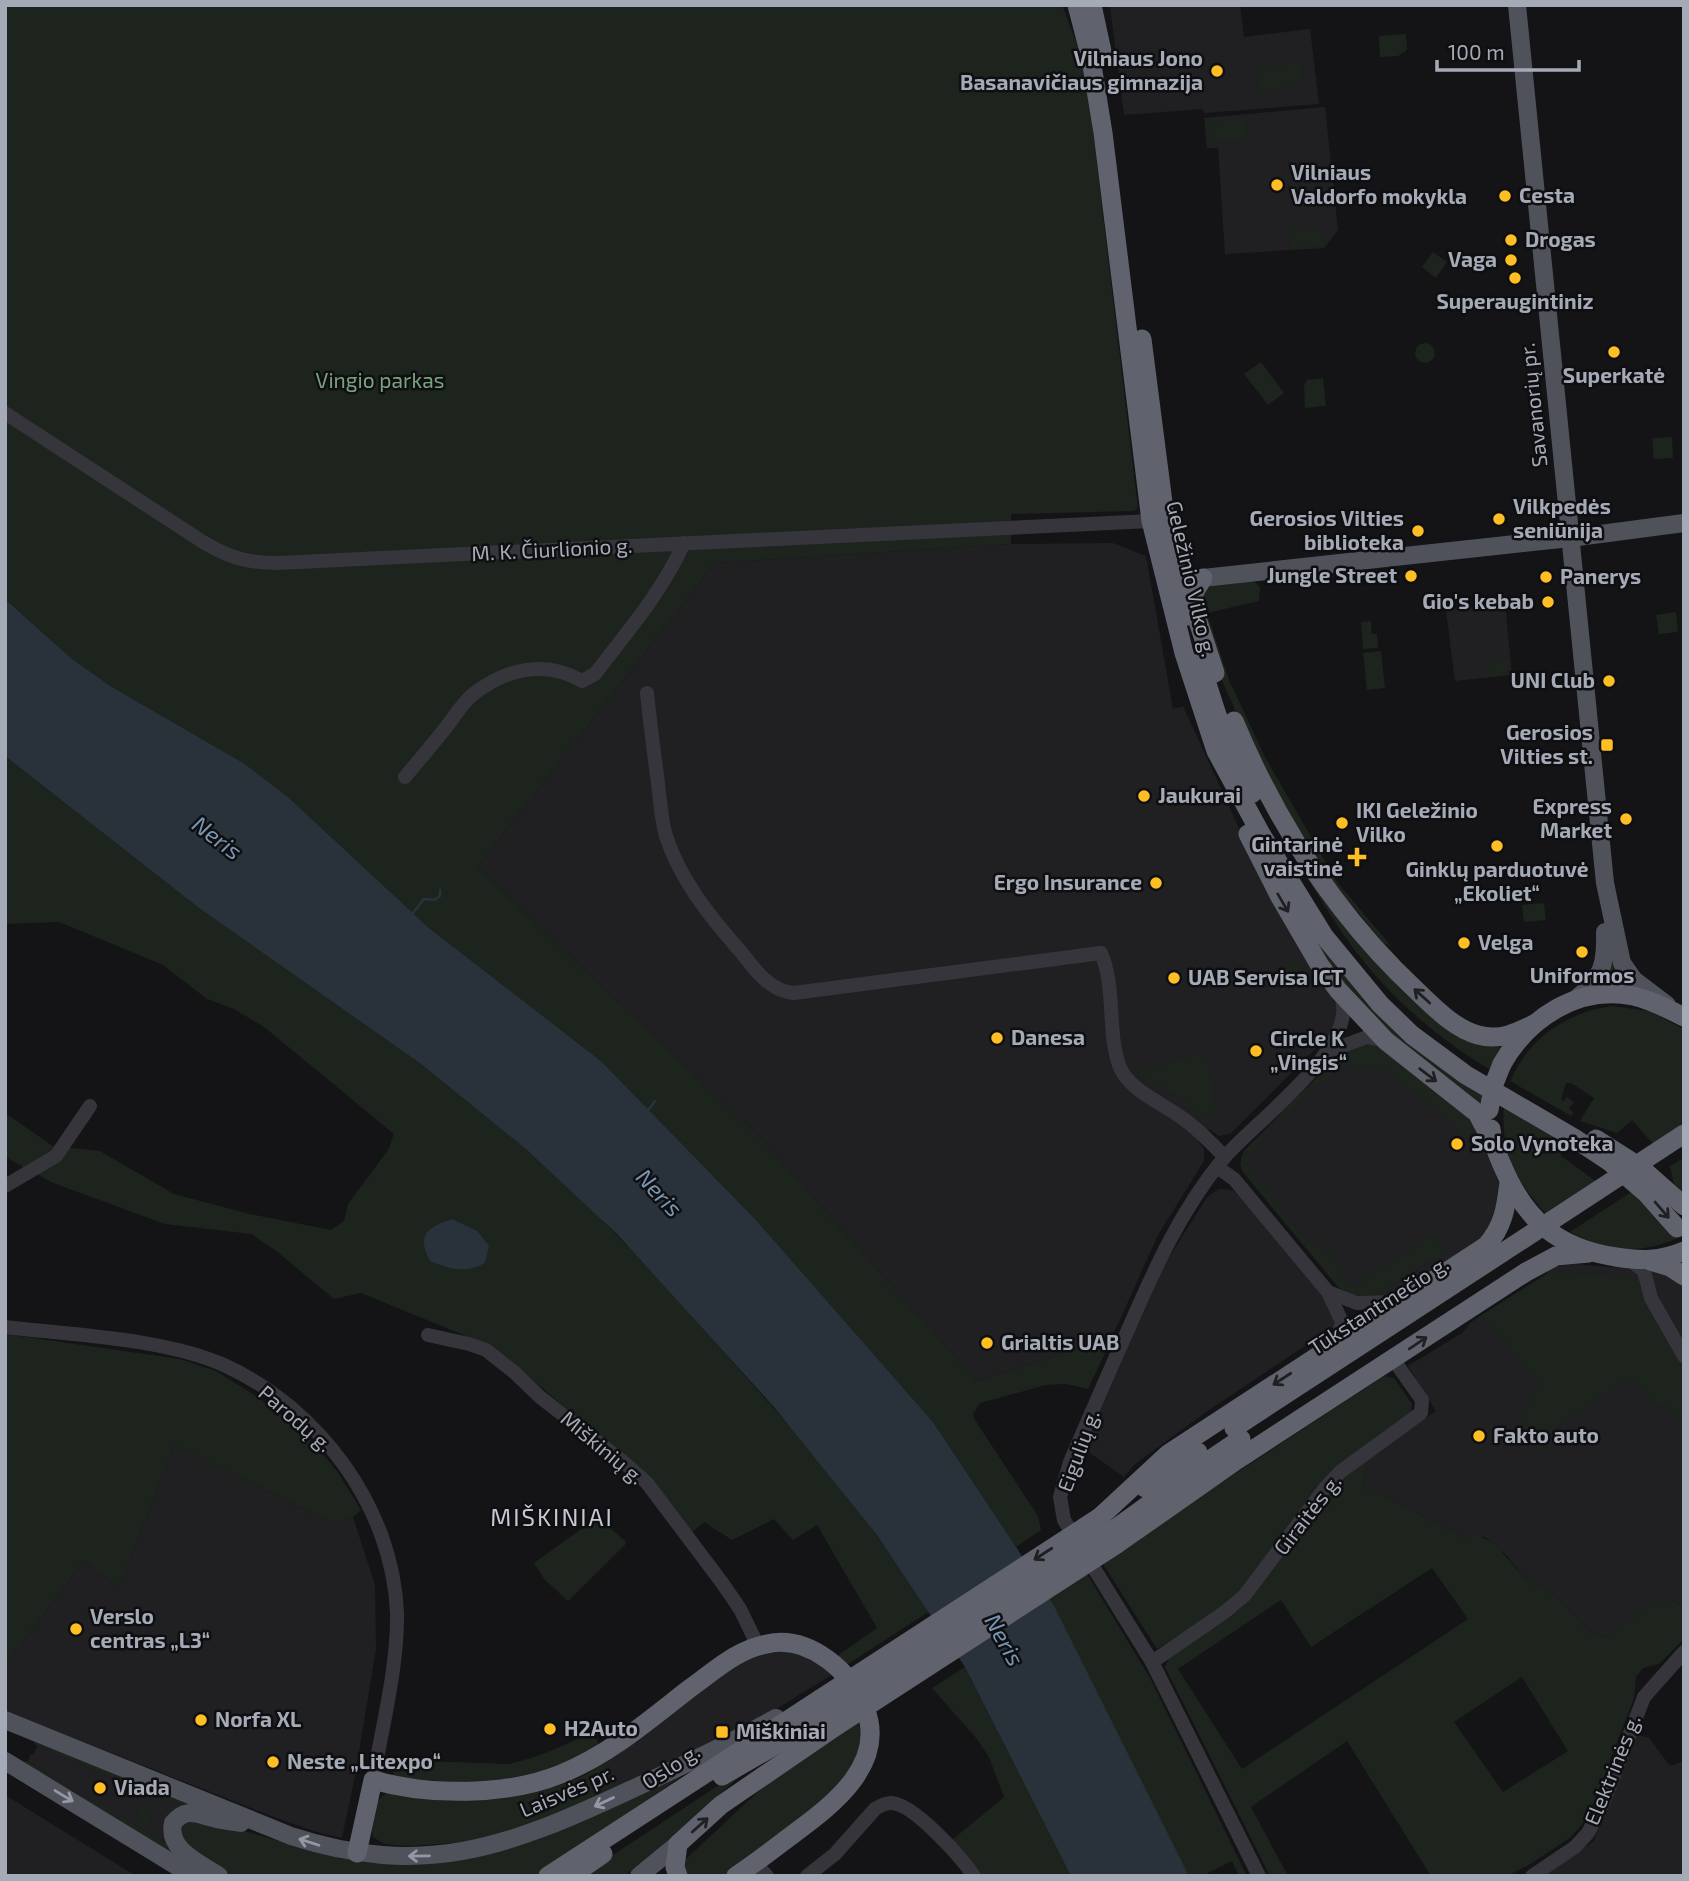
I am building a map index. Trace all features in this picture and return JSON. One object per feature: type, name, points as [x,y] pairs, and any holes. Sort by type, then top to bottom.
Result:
[{"type":"highway","name":"Geležinio Vilko g.","points":[[1077,5],[1091,59],[1103,132],[1147,521],[1172,581],[1202,669],[1217,715],[1224,751]]},
{"type":"highway","name":"Geležinio Vilko g.","points":[[1092,5],[1104,58],[1172,581],[1199,703],[1261,834],[1324,936],[1350,970],[1404,1028],[1468,1070]]},
{"type":"highway","points":[[1202,669],[1192,597],[1203,578]]},
{"type":"highway","points":[[1196,621],[1220,686],[1274,808],[1303,855],[1355,927],[1402,977],[1443,1015],[1470,1032],[1486,1037],[1510,1035],[1534,1024]]},
{"type":"highway","points":[[1224,751],[1274,808]]},
{"type":"highway","points":[[1224,751],[1236,806],[1260,861],[1319,964],[1338,990],[1386,1041],[1477,1113],[1509,1182],[1527,1210],[1564,1242],[1589,1253]]},
{"type":"highway","points":[[1492,1141],[1489,1111],[1494,1084],[1502,1064],[1518,1039],[1552,1010],[1576,999],[1607,995],[1635,997],[1684,1017]]},
{"type":"highway","points":[[1468,1070],[1626,1157],[1684,1206]]},
{"type":"highway","points":[[1468,1070],[1610,1162],[1646,1193],[1677,1228]]},
{"type":"highway","name":"Tūkstantmečio g.","points":[[1109,1531],[1238,1434],[1684,1134]]},
{"type":"highway","name":"Tūkstantmečio g.","points":[[1109,1531],[1142,1511],[1238,1434],[1684,1149]]},
{"type":"highway","points":[[1109,1531],[1168,1454],[1486,1246],[1503,1221],[1509,1182]]},
{"type":"highway","points":[[1648,1271],[1684,1251]]},
{"type":"highway","points":[[1109,1531],[1237,1460],[1546,1260],[1567,1254],[1589,1253],[1628,1259],[1648,1271],[1678,1273]]},
{"type":"highway","points":[[1142,1511],[1237,1460]]},
{"type":"highway","name":"Laisvės pr.","points":[[678,1844],[829,1713],[1109,1531]]},
{"type":"highway","points":[[357,1853],[373,1780],[404,1787],[479,1790],[526,1785],[551,1778],[578,1767],[608,1749],[714,1670],[740,1654],[758,1646],[781,1642],[797,1644],[825,1657],[854,1685],[868,1713],[870,1728],[865,1758],[858,1775],[845,1793],[761,1869],[736,1876]]},
{"type":"highway","name":"Oslo g.","points":[[571,1876],[726,1774],[800,1733],[829,1713]]},
{"type":"highway","name":"Oslo g.","points":[[548,1876],[829,1713]]},
{"type":"highway","points":[[721,1805],[764,1762],[800,1733]]},
{"type":"highway","points":[[678,1844],[675,1867],[678,1876]]},
{"type":"main road","name":"Savanorių pr.","points":[[1517,5],[1605,883],[1605,960],[1599,978],[1576,999]]},
{"type":"main road","points":[[1172,581],[1684,523]]},
{"type":"main road","name":"Savanorių pr.","points":[[1605,883],[1622,963],[1634,979],[1684,1017]]},
{"type":"main road","name":"Laisvės pr.","points":[[5,1720],[262,1825],[320,1845],[357,1853],[403,1856],[443,1854],[480,1848],[520,1837],[576,1815],[723,1747],[792,1710],[829,1713]]},
{"type":"main road","points":[[5,1761],[193,1876]]},
{"type":"main road","points":[[219,1876],[177,1847],[172,1831],[178,1817],[190,1811],[215,1819],[262,1825]]},
{"type":"main road","name":"Laisvės pr.","points":[[639,1876],[678,1844]]},
{"type":"street","name":"M. K. Čiurlionio g.","points":[[5,413],[211,546],[236,559],[251,563],[278,564],[1147,521]]},
{"type":"street","points":[[405,777],[469,698],[485,686],[530,667],[570,674],[582,681],[595,674],[650,603],[674,566],[684,543]]},
{"type":"street","points":[[647,693],[661,811],[675,859],[726,935],[756,971],[773,987],[794,993],[1101,953],[1107,970],[1117,1055],[1124,1074],[1136,1087],[1198,1130],[1328,1292],[1342,1322],[1336,1343]]},
{"type":"street","name":"Eigulių g.","points":[[1259,1876],[1152,1662],[1071,1531],[1061,1510],[1060,1497],[1070,1462],[1158,1261],[1181,1218],[1221,1162],[1329,1051],[1343,1023],[1344,1002],[1338,990]]},
{"type":"street","name":"Eigulių g.","points":[[1329,1051],[1367,1037],[1386,1041]]},
{"type":"street","points":[[5,1186],[56,1156],[90,1106]]},
{"type":"street","points":[[1648,1271],[1651,1298],[1684,1356]]},
{"type":"street","points":[[1328,1292],[1357,1303],[1401,1302]]},
{"type":"street","name":"Parodų g.","points":[[5,1326],[166,1347],[224,1365],[278,1398],[331,1448],[371,1509],[386,1546],[395,1591],[396,1641],[373,1780]]},
{"type":"street","name":"Miškinių g.","points":[[428,1335],[486,1350],[646,1483],[723,1584],[740,1609],[758,1646]]},
{"type":"street","name":"Giraitės g.","points":[[1152,1662],[1225,1612],[1244,1595],[1340,1472],[1421,1413],[1422,1400],[1393,1359]]},
{"type":"street","name":"Elektrinės g.","points":[[1532,1876],[1575,1847],[1588,1833],[1604,1801],[1644,1697],[1684,1652]]},
{"type":"street","points":[[807,1876],[835,1854],[875,1809],[882,1804],[892,1803],[911,1812],[944,1840],[974,1876]]},
{"type":"shaded area","name":"Vilniaus Jono Basanavičiaus gimnazija","points":[[1240,5],[1244,37],[1310,29],[1319,104],[1204,113],[1203,109],[1124,115],[1110,6]]},
{"type":"shaded area","name":"Vilniaus Valdorfo mokykla","points":[[1325,107],[1338,230],[1324,248],[1225,254],[1218,148],[1207,148],[1204,118]]},
{"type":"shaded area","points":[[1113,543],[1146,556],[1173,709],[1183,706],[1262,878],[1340,1010],[1330,1034],[1230,1134],[1219,1136],[1209,1129],[1198,1141],[1204,1149],[1204,1161],[1158,1235],[1105,1353],[1089,1345],[977,1381],[758,1135],[477,867],[715,563],[1011,544]]},
{"type":"shaded area","points":[[1505,603],[1512,675],[1455,681],[1446,610]]},
{"type":"shaded area","points":[[1352,1046],[1464,1112],[1478,1134],[1501,1193],[1486,1237],[1389,1297],[1372,1298],[1339,1288],[1240,1165],[1244,1151],[1344,1050]]},
{"type":"shaded area","points":[[1219,1189],[1232,1190],[1240,1196],[1328,1302],[1338,1324],[1206,1412],[1135,1464],[1124,1477],[1083,1448],[1166,1262],[1208,1196]]},
{"type":"shaded area","points":[[1576,1264],[1658,1271],[1684,1285],[1684,1607],[1669,1599],[1604,1637],[1593,1635],[1558,1598],[1525,1579],[1506,1555],[1485,1537],[1463,1537],[1374,1490],[1362,1490],[1367,1458],[1436,1411],[1408,1366],[1462,1333],[1471,1322],[1545,1275],[1551,1267]]},
{"type":"shaded area","points":[[174,1445],[335,1525],[353,1517],[375,1585],[376,1649],[342,1838],[279,1819],[5,1711],[5,1664],[84,1561],[119,1588]]},
{"type":"shaded area","points":[[762,1650],[802,1652],[835,1673],[760,1719],[618,1789],[603,1759],[704,1685]]},
{"type":"shaded area","points":[[1632,1733],[1649,1738],[1670,1766],[1684,1761],[1684,1876],[1541,1876],[1594,1841]]},
{"type":"shaded area","points":[[38,1746],[154,1796],[197,1809],[174,1849],[121,1816],[118,1819],[111,1811],[28,1761]]},
{"type":"shaded area","points":[[5,1795],[136,1876],[5,1876]]},
{"type":"green space","name":"Vingio parkas","points":[[5,5],[1062,5],[1085,65],[1138,508],[1134,511],[1011,514],[1011,544],[715,563],[477,867],[758,1135],[977,1381],[1089,1345],[1105,1353],[1088,1389],[1066,1384],[1046,1385],[980,1403],[973,1414],[1038,1516],[1041,1530],[1016,1547],[933,1422],[756,1220],[601,1061],[429,928],[288,797],[245,764],[112,687],[72,659],[5,599]]},
{"type":"green space","points":[[1406,34],[1407,50],[1398,56],[1380,57],[1379,36]]},
{"type":"green space","points":[[1299,63],[1301,86],[1259,90],[1257,67]]},
{"type":"green space","points":[[1245,119],[1246,140],[1209,142],[1208,121]]},
{"type":"green space","points":[[1320,229],[1322,245],[1291,249],[1289,232]]},
{"type":"green space","points":[[1433,252],[1447,262],[1436,278],[1422,267]]},
{"type":"green space","points":[[1425,343],[1432,346],[1435,353],[1432,360],[1425,363],[1418,360],[1415,353],[1418,346]]},
{"type":"green space","points":[[1261,362],[1284,393],[1268,405],[1244,374]]},
{"type":"green space","points":[[1323,378],[1326,406],[1305,408],[1304,386],[1307,380]]},
{"type":"green space","points":[[1672,437],[1673,458],[1654,459],[1652,438]]},
{"type":"green space","points":[[1252,579],[1260,587],[1259,601],[1207,613],[1229,680],[1265,757],[1337,882],[1391,946],[1383,943],[1315,860],[1262,769],[1223,683],[1205,635],[1197,597],[1204,585]]},
{"type":"green space","points":[[1676,612],[1678,632],[1659,634],[1656,615]]},
{"type":"green space","points":[[1371,621],[1372,634],[1377,634],[1378,648],[1363,649],[1361,622]]},
{"type":"green space","points":[[1381,651],[1385,688],[1367,690],[1363,653]]},
{"type":"green space","points":[[1506,660],[1508,674],[1489,676],[1488,662]]},
{"type":"green space","points":[[5,756],[199,908],[421,1064],[527,1150],[585,1202],[659,1279],[811,1450],[877,1535],[930,1611],[845,1666],[837,1656],[877,1628],[817,1525],[793,1540],[774,1519],[732,1540],[704,1522],[692,1532],[651,1481],[507,1358],[488,1345],[361,1293],[334,1299],[275,1250],[251,1234],[165,1224],[53,1183],[5,1157],[5,1113],[53,1146],[100,1151],[174,1194],[250,1214],[331,1230],[344,1221],[348,1204],[388,1150],[394,1134],[264,1027],[234,1009],[207,999],[163,965],[59,922],[5,924]]},
{"type":"green space","points":[[1279,830],[1304,869],[1482,1043],[1502,1048],[1491,1070],[1434,1031],[1383,984],[1334,920]]},
{"type":"green space","points":[[1544,903],[1546,920],[1524,922],[1522,905]]},
{"type":"green space","points":[[1313,932],[1367,1002],[1483,1093],[1482,1106],[1386,1032],[1323,960]]},
{"type":"green space","points":[[1613,957],[1629,987],[1601,986],[1607,979]]},
{"type":"green space","points":[[1294,960],[1301,969],[1271,991],[1264,981]]},
{"type":"green space","points":[[1611,1006],[1649,1011],[1684,1029],[1684,1125],[1654,1145],[1632,1120],[1617,1133],[1580,1121],[1594,1098],[1571,1083],[1566,1083],[1561,1100],[1564,1101],[1567,1097],[1574,1102],[1569,1109],[1574,1113],[1571,1116],[1510,1081],[1528,1052],[1550,1030],[1578,1015]]},
{"type":"green space","points":[[1373,1042],[1464,1112],[1475,1129],[1465,1139],[1451,1121],[1382,1068],[1346,1067],[1339,1057],[1344,1050]]},
{"type":"green space","points":[[1199,1052],[1208,1059],[1215,1113],[1210,1117],[1199,1115],[1181,1098],[1137,1071],[1174,1062]]},
{"type":"green space","points":[[1329,1067],[1337,1073],[1315,1085],[1281,1119],[1280,1114]]},
{"type":"green space","points":[[1504,1105],[1561,1142],[1561,1156],[1597,1182],[1547,1215],[1512,1165],[1503,1122]]},
{"type":"green space","points":[[1256,1139],[1262,1144],[1244,1162],[1296,1229],[1332,1256],[1352,1287],[1434,1234],[1446,1252],[1372,1298],[1339,1288],[1243,1172],[1241,1158]]},
{"type":"green space","points":[[1684,1158],[1684,1194],[1674,1184],[1670,1166]]},
{"type":"green space","points":[[1631,1192],[1684,1222],[1684,1235],[1655,1246],[1627,1249],[1598,1244],[1570,1232]]},
{"type":"green space","points":[[1552,1272],[1638,1279],[1644,1298],[1684,1370],[1684,1413],[1676,1418],[1666,1404],[1659,1406],[1631,1375],[1544,1436],[1548,1443],[1536,1451],[1519,1421],[1539,1385],[1482,1315]]},
{"type":"green space","points":[[5,1334],[180,1359],[216,1371],[287,1419],[318,1448],[339,1474],[361,1510],[335,1525],[174,1445],[119,1588],[84,1561],[5,1664]]},
{"type":"green space","points":[[1384,1376],[1394,1378],[1412,1404],[1411,1414],[1345,1461],[1242,1590],[1218,1611],[1157,1649],[1103,1564],[1140,1540],[1140,1536]]},
{"type":"green space","points":[[1367,1458],[1362,1490],[1374,1490],[1463,1537],[1477,1535],[1495,1544],[1525,1579],[1558,1598],[1593,1635],[1604,1637],[1662,1598],[1684,1607],[1684,1639],[1659,1664],[1643,1668],[1636,1677],[1634,1698],[1588,1817],[1571,1837],[1507,1876],[1431,1876],[1347,1741],[1251,1807],[1288,1876],[1270,1876],[1165,1667],[1169,1658],[1243,1606],[1335,1485]],"holes":[[[1432,1568],[1468,1619],[1242,1769],[1178,1669],[1281,1600],[1311,1647]],[[1522,1677],[1568,1751],[1503,1792],[1454,1722]]]},
{"type":"green space","points":[[598,1517],[626,1542],[625,1545],[568,1601],[544,1579],[534,1563]]},
{"type":"green space","points":[[1087,1574],[1150,1678],[1247,1876],[1239,1876],[1232,1861],[1206,1874],[1207,1876],[1189,1876],[1049,1599]]},
{"type":"green space","points":[[965,1667],[1071,1876],[982,1876],[952,1840],[1004,1797],[989,1757],[932,1688]]},
{"type":"green space","points":[[858,1723],[861,1730],[859,1753],[846,1780],[727,1876],[684,1876],[685,1860],[763,1787]]},
{"type":"green space","points":[[592,1732],[600,1746],[574,1759],[525,1775],[452,1781],[397,1778],[393,1774],[396,1760],[508,1764],[541,1755]]},
{"type":"green space","points":[[35,1742],[120,1774],[215,1815],[154,1796],[38,1746]]},
{"type":"green space","points":[[603,1759],[618,1789],[554,1818],[483,1841],[408,1846],[384,1844],[373,1837],[374,1810],[380,1798],[391,1791],[478,1799],[519,1796],[574,1780],[591,1771]]},
{"type":"green space","points":[[28,1761],[79,1794],[112,1811],[111,1814],[118,1819],[121,1816],[174,1849],[204,1875],[23,1764]]},
{"type":"green space","points":[[749,1768],[653,1854],[624,1876],[581,1876],[728,1779]]},
{"type":"green space","points":[[686,1773],[537,1876],[227,1876],[183,1845],[176,1829],[195,1817],[342,1859],[444,1860]]},
{"type":"green space","points":[[145,1801],[156,1805],[145,1826],[136,1820]]},
{"type":"water","name":"Neris","points":[[5,599],[72,659],[112,687],[245,764],[288,797],[429,928],[601,1061],[756,1220],[933,1422],[1016,1547],[1054,1606],[1189,1876],[1071,1876],[965,1667],[877,1535],[774,1407],[617,1234],[527,1150],[421,1064],[199,908],[5,756]]},
{"type":"water","points":[[452,1219],[477,1231],[489,1246],[485,1263],[458,1269],[430,1261],[424,1244],[426,1233]]},
{"type":"waterway","points":[[412,914],[424,899],[434,900],[440,896],[440,890]]},
{"type":"waterway","points":[[649,1109],[655,1101]]},
{"type":"place","name":"Vilniaus Jono Basanavičiaus gimnazija","points":[[1217,71]]},
{"type":"place","name":"Vilniaus Valdorfo mokykla","points":[[1277,185]]},
{"type":"place","name":"Cesta","points":[[1505,196]]},
{"type":"place","name":"Drogas","points":[[1511,240]]},
{"type":"place","name":"Vaga","points":[[1511,260]]},
{"type":"place","name":"Superaugintiniz","points":[[1515,278]]},
{"type":"place","name":"Superkatė","points":[[1614,352]]},
{"type":"place","name":"Vilkpedės seniūnija","points":[[1499,519]]},
{"type":"place","name":"Gerosios Vilties biblioteka","points":[[1418,531]]},
{"type":"place","name":"Jungle Street","points":[[1411,576]]},
{"type":"place","name":"Panerys","points":[[1546,577]]},
{"type":"place","name":"Gio's kebab","points":[[1548,602]]},
{"type":"place","name":"UNI Club","points":[[1609,681]]},
{"type":"place","name":"Gerosios Vilties st.","points":[[1607,745]]},
{"type":"place","name":"Jaukurai","points":[[1144,796]]},
{"type":"place","name":"Express Market","points":[[1626,819]]},
{"type":"place","name":"IKI Geležinio Vilko","points":[[1342,823]]},
{"type":"place","name":"Ginklų parduotuvė „Ekoliet“","points":[[1497,846]]},
{"type":"place","name":"Gintarinė vaistinė","points":[[1357,857]]},
{"type":"place","name":"Ergo Insurance","points":[[1156,883]]},
{"type":"place","name":"Velga","points":[[1464,943]]},
{"type":"place","name":"Uniformos","points":[[1582,952]]},
{"type":"place","name":"UAB Servisa ICT","points":[[1174,978]]},
{"type":"place","name":"Danesa","points":[[997,1038]]},
{"type":"place","name":"Circle K „Vingis“","points":[[1256,1051]]},
{"type":"place","name":"Solo Vynoteka","points":[[1457,1144]]},
{"type":"place","name":"Grialtis UAB","points":[[987,1343]]},
{"type":"place","name":"Fakto auto","points":[[1479,1436]]},
{"type":"place","name":"Verslo centras „L3“","points":[[76,1629]]},
{"type":"place","name":"Norfa XL","points":[[201,1720]]},
{"type":"place","name":"H2Auto","points":[[550,1729]]},
{"type":"place","name":"Miškiniai","points":[[722,1732]]},
{"type":"place","name":"Neste „Litexpo“","points":[[273,1762]]},
{"type":"place","name":"Viada","points":[[100,1788]]},
{"type":"district","name":"MIŠKINIAI","points":[[552,1518]]}]
